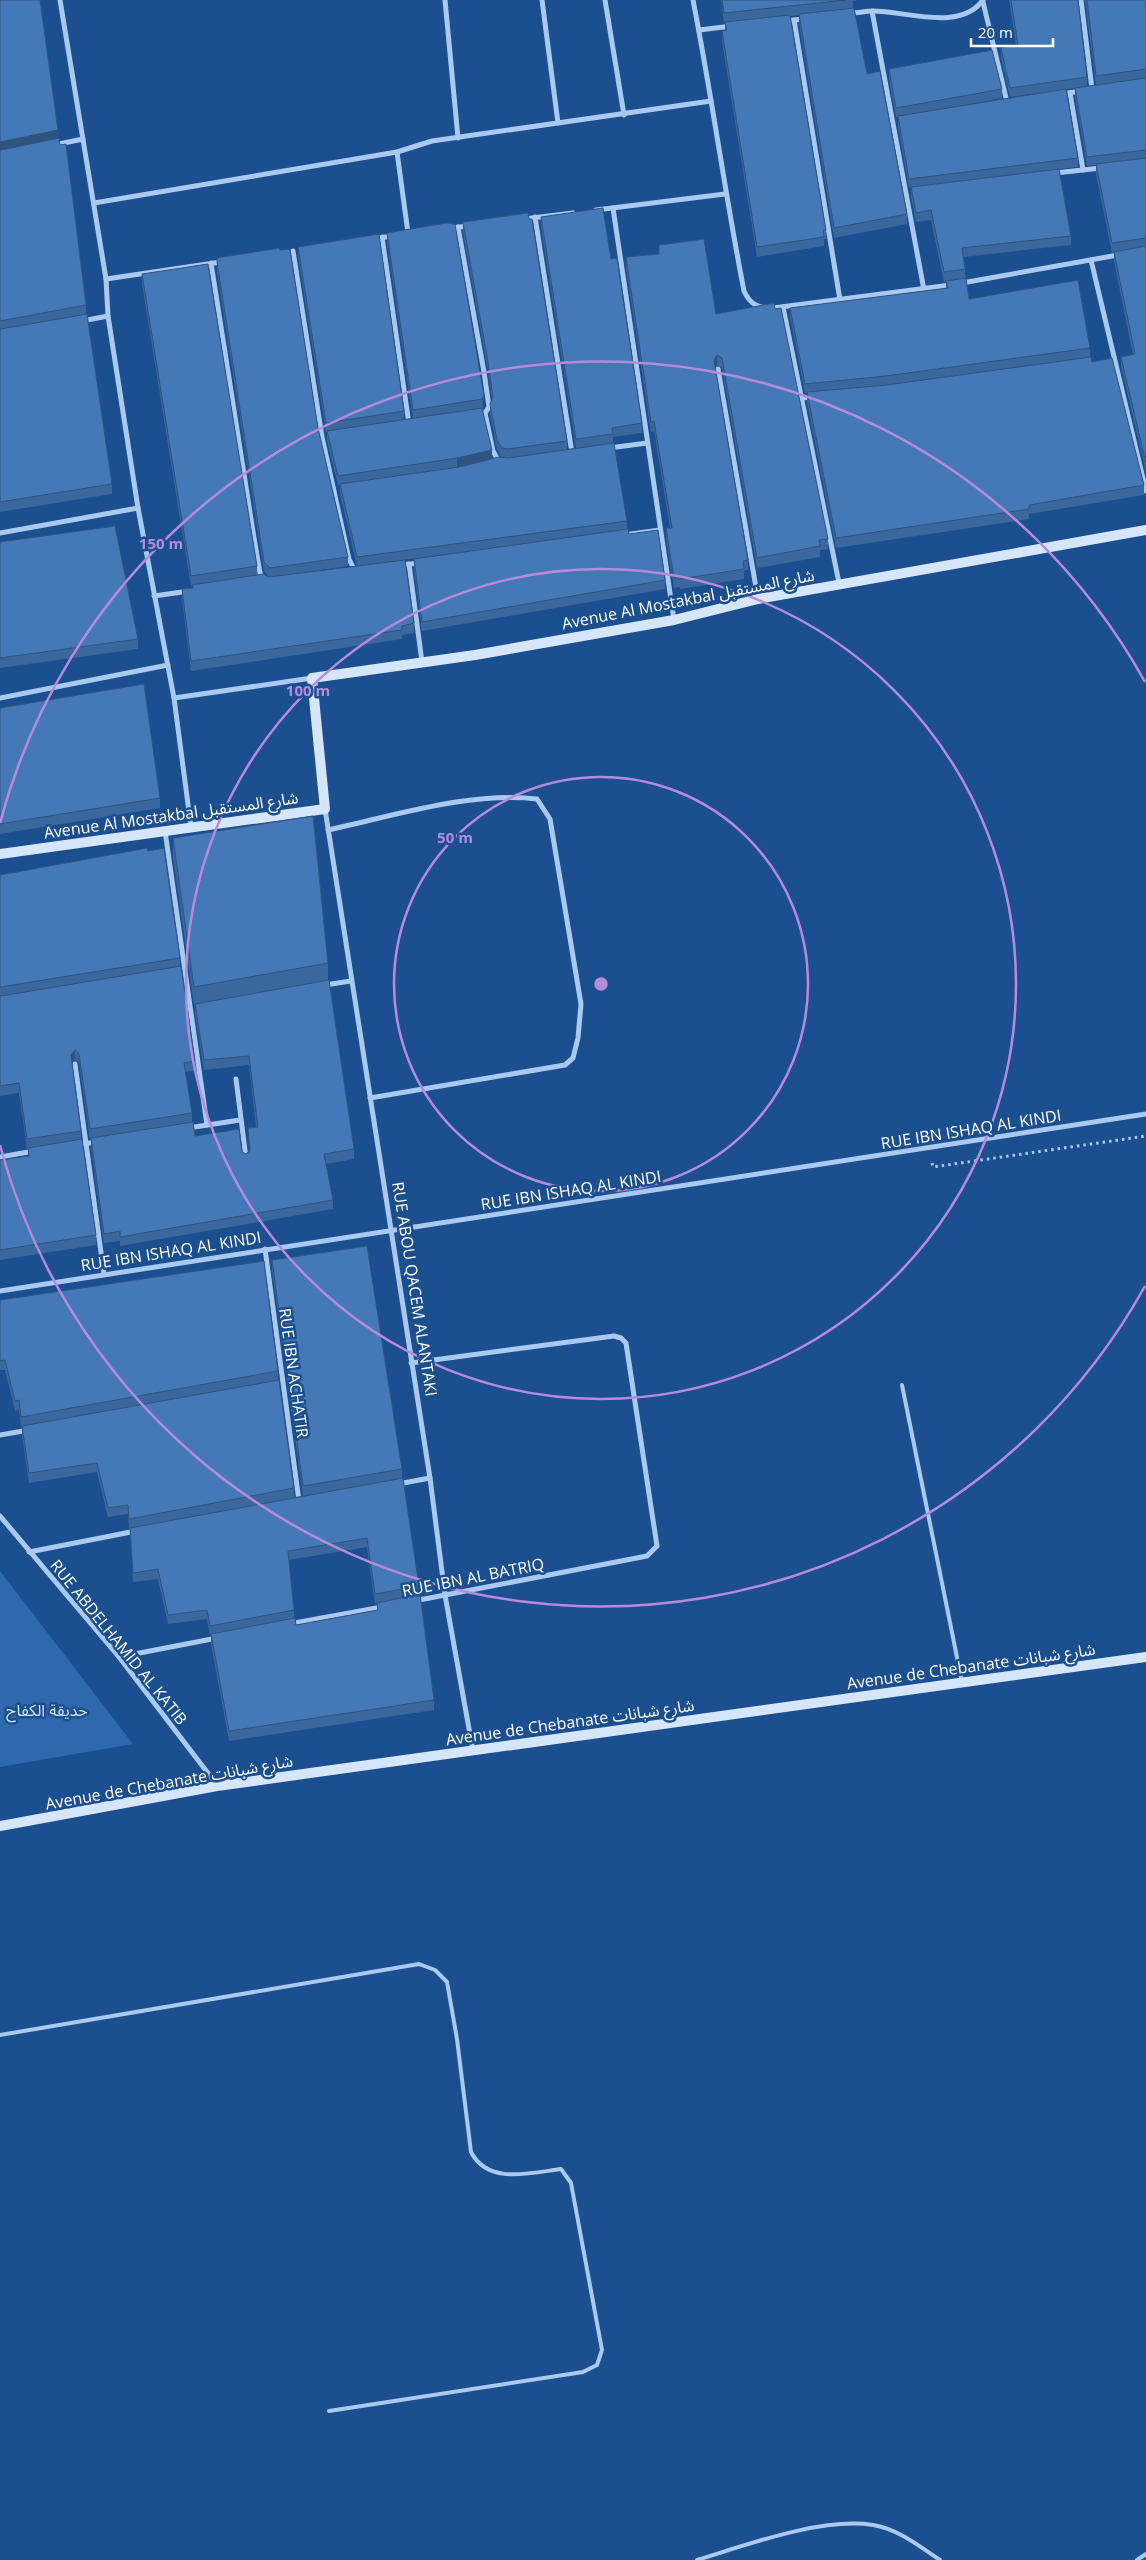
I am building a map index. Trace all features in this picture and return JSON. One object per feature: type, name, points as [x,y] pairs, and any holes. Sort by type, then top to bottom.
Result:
[{"type":"street","points":[[60,0],[106,279],[108,316],[138,508],[174,698],[191,828]]},
{"type":"street","points":[[445,0],[458,138]]},
{"type":"street","points":[[542,0],[558,123]]},
{"type":"street","points":[[605,0],[624,115]]},
{"type":"street","points":[[693,0],[725,194],[744,291],[748,299],[763,308],[924,290],[1128,254]]},
{"type":"street","points":[[1082,0],[1092,89]]},
{"type":"street","points":[[843,14],[872,11],[944,18],[966,14],[983,1],[1007,102]]},
{"type":"street","points":[[872,11],[924,290]]},
{"type":"street","points":[[775,22],[814,18]]},
{"type":"street","points":[[794,20],[840,300]]},
{"type":"street","points":[[699,30],[737,26]]},
{"type":"street","points":[[1058,94],[1101,88]]},
{"type":"street","points":[[1070,93],[1084,170]]},
{"type":"street","points":[[997,104],[1015,101]]},
{"type":"street","points":[[94,203],[397,152],[432,141],[711,102]]},
{"type":"street","points":[[893,122],[902,120]]},
{"type":"street","points":[[46,147],[83,139]]},
{"type":"street","points":[[397,152],[408,233]]},
{"type":"street","points":[[1046,174],[1110,167]]},
{"type":"street","points":[[906,193],[915,192]]},
{"type":"street","points":[[593,210],[725,194]]},
{"type":"street","points":[[613,208],[674,620]]},
{"type":"street","points":[[516,220],[584,212]]},
{"type":"street","points":[[535,218],[572,454]]},
{"type":"street","points":[[442,229],[477,225]]},
{"type":"street","points":[[458,227],[489,407],[485,413],[476,415]]},
{"type":"street","points":[[364,240],[417,232]]},
{"type":"street","points":[[382,237],[399,339],[409,424]]},
{"type":"street","points":[[284,252],[302,250]]},
{"type":"street","points":[[293,251],[322,437],[353,570]]},
{"type":"street","points":[[106,279],[230,260]]},
{"type":"street","points":[[1091,260],[1146,491]]},
{"type":"street","points":[[211,263],[254,538],[266,580],[254,580]]},
{"type":"street","points":[[783,307],[839,584]]},
{"type":"street","points":[[78,321],[108,316]]},
{"type":"street","points":[[1105,360],[1115,359]]},
{"type":"street","points":[[718,369],[758,599]]},
{"type":"street","points":[[802,398],[820,396]]},
{"type":"street","points":[[485,413],[493,451],[499,462]]},
{"type":"street","points":[[400,426],[419,423]]},
{"type":"street","points":[[322,437],[332,436]]},
{"type":"street","points":[[600,450],[647,443]]},
{"type":"street","points":[[564,455],[581,452]]},
{"type":"street","points":[[491,464],[507,463]]},
{"type":"street","points":[[334,490],[343,488]]},
{"type":"street","points":[[0,534],[138,508]]},
{"type":"street","points":[[613,536],[660,530]]},
{"type":"street","name":"Avenue Al Mostakbal شارع المستقبل","points":[[174,698],[422,662],[674,620],[758,599],[1146,530]]},
{"type":"street","points":[[390,567],[426,562]]},
{"type":"street","points":[[408,564],[422,662]]},
{"type":"street","points":[[343,571],[361,571]]},
{"type":"street","points":[[154,596],[200,589]]},
{"type":"street","points":[[0,698],[168,665]]},
{"type":"street","points":[[312,678],[328,830],[466,801],[509,796],[537,799],[550,819],[581,1004],[578,1038],[572,1058],[565,1065],[370,1098]]},
{"type":"street","name":"Avenue Al Mostakbal شارع المستقبل","points":[[0,854],[325,809]]},
{"type":"street","name":"RUE ABOU QACEM ALANTAKI","points":[[328,830],[430,1478],[445,1595],[473,1751]]},
{"type":"street","points":[[165,831],[189,1010],[207,1125]]},
{"type":"street","points":[[174,972],[184,970]]},
{"type":"street","points":[[323,986],[352,981]]},
{"type":"street","points":[[189,1010],[199,1008]]},
{"type":"street","points":[[74,1064],[104,1274]]},
{"type":"street","points":[[236,1079],[246,1159]]},
{"type":"street","name":"RUE IBN ISHAQ AL KINDI","points":[[0,1291],[391,1229],[1146,1114]]},
{"type":"street","points":[[179,1129],[240,1120]]},
{"type":"street","points":[[66,1146],[104,1140]]},
{"type":"street","points":[[0,1157],[38,1151]]},
{"type":"street","name":"RUE IBN ACHATIR","points":[[265,1249],[299,1500]]},
{"type":"street","name":"RUE IBN AL BATRIQ","points":[[407,1602],[648,1556],[653,1553],[657,1546],[626,1343],[621,1338],[614,1336],[412,1363]]},
{"type":"street","points":[[273,1386],[283,1384]]},
{"type":"street","points":[[0,1435],[39,1428]]},
{"type":"street","points":[[392,1485],[430,1478]]},
{"type":"street","points":[[289,1502],[308,1499]]},
{"type":"street","name":"RUE ABDELHAMID AL KATIB","points":[[0,1516],[119,1657],[217,1786]]},
{"type":"street","points":[[29,1552],[145,1530]]},
{"type":"street","name":"RUE IBN AL BATRIQ","points":[[282,1626],[387,1606]]},
{"type":"street","points":[[119,1657],[225,1637]]},
{"type":"street","name":"Avenue de Chebanate شارع شبانات","points":[[0,1826],[217,1786],[1146,1657]]},
{"type":"lane","points":[[902,1384],[962,1682]]},
{"type":"lane","points":[[0,2035],[419,1964],[435,1970],[447,1982],[457,2039],[466,2124],[471,2152],[477,2163],[492,2173],[520,2174],[561,2169],[571,2183],[602,2350],[597,2365],[583,2372],[329,2411]]},
{"type":"lane","points":[[697,2560],[810,2528],[843,2524],[873,2525],[905,2536],[940,2560]]},
{"type":"lane","points":[[1136,2560],[1146,2554]]},
{"type":"path","points":[[930,1148],[933,1167],[1146,1136]]},
{"type":"green space","name":"حديقة الكفاح","points":[[0,1571],[133,1744],[0,1767]]},
{"type":"building","points":[[0,0],[40,0],[58,130],[0,142]]},
{"type":"building","points":[[722,0],[846,0],[724,13]]},
{"type":"building","points":[[1011,0],[1078,0],[1087,77],[1010,88],[1001,48],[1018,45]]},
{"type":"building","points":[[1087,0],[1146,0],[1146,69],[1096,76]]},
{"type":"building","points":[[854,8],[867,74],[880,71],[907,214],[834,228],[799,14]]},
{"type":"building","points":[[790,15],[826,230],[823,230],[824,237],[757,247],[722,31],[727,30],[725,22]]},
{"type":"building","points":[[992,50],[1002,89],[896,108],[889,69]]},
{"type":"building","points":[[1146,78],[1146,150],[1087,157],[1075,88]]},
{"type":"building","points":[[1066,89],[1078,158],[909,179],[898,116]]},
{"type":"building","points":[[59,138],[60,145],[66,144],[86,305],[0,321],[0,150]]},
{"type":"building","points":[[1146,158],[1146,238],[1112,243],[1096,164]]},
{"type":"building","points":[[1059,169],[1071,236],[962,248],[965,269],[944,272],[931,210],[916,213],[911,187]]},
{"type":"building","points":[[603,208],[611,259],[617,258],[642,423],[612,428],[613,434],[576,439],[541,217]]},
{"type":"building","points":[[528,213],[529,219],[532,219],[567,441],[507,449],[502,448],[497,440],[490,404],[493,397],[488,362],[463,222]]},
{"type":"building","points":[[446,223],[455,224],[484,396],[482,399],[413,410],[387,233]]},
{"type":"building","points":[[379,234],[404,411],[326,423],[298,247]]},
{"type":"building","points":[[704,239],[716,314],[774,303],[775,309],[781,308],[828,539],[819,540],[820,546],[757,558],[722,358],[717,355],[714,360],[748,560],[743,561],[744,569],[680,579],[680,577],[674,578],[666,528],[672,528],[654,421],[651,422],[626,257],[659,254],[659,245]]},
{"type":"building","points":[[1146,246],[1146,463],[1121,357],[1135,354],[1114,252]]},
{"type":"building","points":[[279,248],[280,250],[290,249],[318,428],[348,557],[270,568],[264,562],[217,258]]},
{"type":"building","points":[[208,264],[257,566],[191,576],[142,274]]},
{"type":"building","points":[[966,278],[969,299],[1078,280],[1090,348],[886,376],[805,384],[790,308],[948,288],[946,281]]},
{"type":"building","points":[[87,314],[112,484],[0,502],[0,329]]},
{"type":"building","points":[[1091,357],[1092,362],[1112,358],[1144,485],[1029,505],[1029,509],[836,538],[807,392],[887,385]]},
{"type":"building","points":[[482,408],[492,450],[457,458],[338,476],[327,431]]},
{"type":"building","points":[[614,443],[627,521],[357,557],[340,484],[459,467],[499,457],[508,458]]},
{"type":"building","points":[[115,526],[138,639],[0,658],[0,542]]},
{"type":"building","points":[[628,529],[629,534],[658,530],[665,580],[422,622],[414,559]]},
{"type":"building","points":[[405,560],[414,623],[402,626],[402,630],[191,661],[182,589],[193,588],[192,585],[263,574],[269,577]]},
{"type":"building","points":[[144,684],[160,798],[0,824],[0,708]]},
{"type":"building","points":[[313,816],[328,963],[194,987],[173,838]]},
{"type":"building","points":[[147,848],[148,851],[164,848],[180,958],[0,987],[0,875]]},
{"type":"building","points":[[181,966],[195,1061],[184,1063],[192,1113],[90,1129],[79,1054],[75,1050],[71,1055],[81,1131],[27,1139],[19,1083],[0,1086],[0,995]]},
{"type":"building","points":[[329,980],[354,1149],[324,1154],[333,1200],[120,1237],[120,1231],[104,1234],[91,1138],[193,1122],[195,1136],[239,1129],[242,1152],[246,1154],[250,1151],[248,1128],[258,1127],[249,1056],[204,1060],[195,1004]]},
{"type":"building","points":[[82,1139],[96,1235],[0,1250],[0,1160],[29,1156],[28,1148]]},
{"type":"building","points":[[367,1246],[402,1469],[303,1486],[272,1260]]},
{"type":"building","points":[[264,1261],[278,1371],[21,1417],[19,1400],[15,1401],[5,1360],[0,1361],[0,1300]]},
{"type":"building","points":[[279,1380],[294,1488],[129,1519],[128,1505],[108,1508],[97,1463],[29,1473],[22,1426]]},
{"type":"building","points":[[403,1478],[419,1586],[375,1594],[367,1538],[288,1551],[294,1610],[210,1626],[207,1610],[168,1615],[158,1569],[133,1573],[130,1528]]},
{"type":"building","points":[[420,1594],[434,1700],[229,1731],[211,1634],[295,1618],[296,1625],[378,1610],[377,1603]]}]
